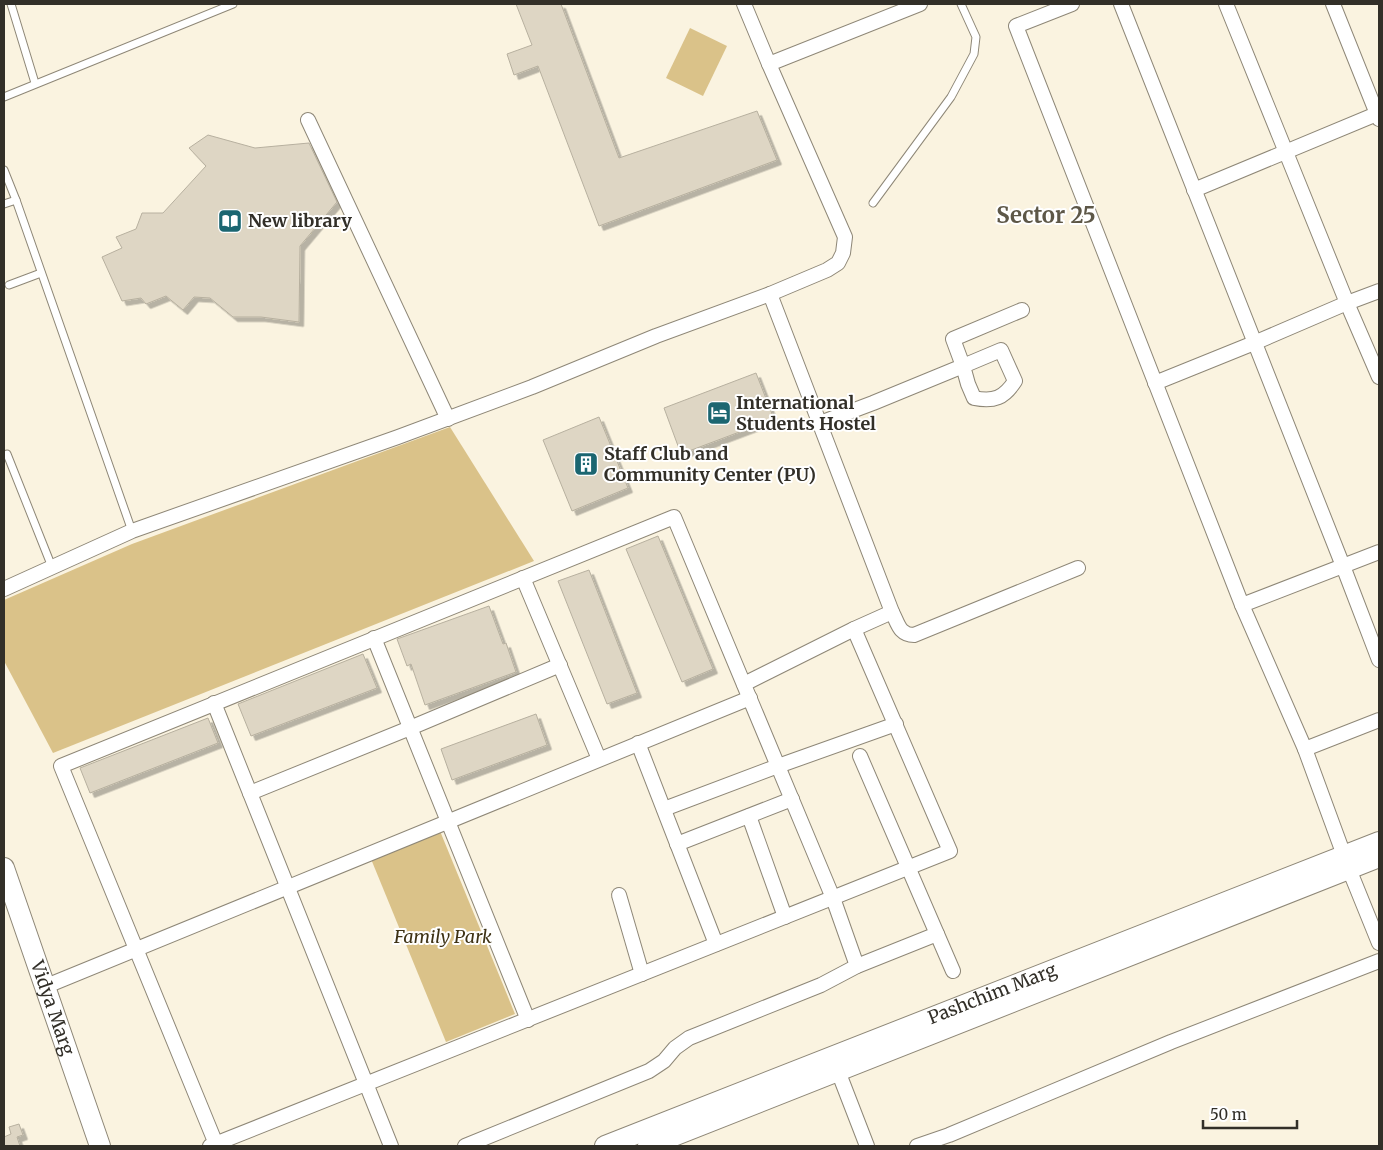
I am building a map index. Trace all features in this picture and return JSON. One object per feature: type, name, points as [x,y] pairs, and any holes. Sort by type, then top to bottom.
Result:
[{"type":"main road","name":"Pashchim Marg","points":[[605,1146],[1347,862],[1379,842]]},
{"type":"main road","points":[[648,1146],[838,1071],[1347,862],[1379,857]]},
{"type":"main road","name":"Vidya Marg","points":[[4,868],[100,1146]]},
{"type":"main road","name":"Vidya Marg","points":[[4,900],[88,1146]]},
{"type":"street","points":[[4,589],[132,531],[448,419],[656,336],[770,294],[827,270],[838,263],[843,253],[845,237],[744,4]]},
{"type":"street","points":[[769,64],[920,4]]},
{"type":"street","points":[[1072,4],[1016,26],[1242,605],[1305,750],[1379,944]]},
{"type":"street","points":[[1121,4],[1379,660]]},
{"type":"street","points":[[1226,4],[1379,377]]},
{"type":"street","points":[[1194,190],[1379,115],[1333,4]]},
{"type":"street","points":[[308,120],[448,419]]},
{"type":"street","points":[[1155,383],[1379,290]]},
{"type":"street","points":[[770,294],[892,612],[902,632],[914,635],[1078,568]]},
{"type":"street","points":[[820,423],[963,366],[953,339],[1022,310]]},
{"type":"street","points":[[854,629],[950,851],[909,868],[833,898],[785,917],[716,944],[528,1020],[213,1145],[61,766],[214,702],[674,517],[833,898],[858,966]]},
{"type":"street","points":[[1242,605],[1379,552]]},
{"type":"street","points":[[523,578],[599,759]]},
{"type":"street","points":[[744,684],[892,612]]},
{"type":"street","points":[[374,638],[528,1020]]},
{"type":"street","points":[[250,792],[560,665]]},
{"type":"street","points":[[44,986],[750,698]]},
{"type":"street","points":[[214,702],[391,1146]]},
{"type":"street","points":[[1305,750],[1379,720]]},
{"type":"street","points":[[664,809],[896,724]]},
{"type":"street","points":[[638,743],[716,944]]},
{"type":"street","points":[[860,756],[953,971]]},
{"type":"street","points":[[677,844],[792,799]]},
{"type":"street","points":[[749,816],[785,917]]},
{"type":"street","points":[[619,895],[642,974]]},
{"type":"street","points":[[465,1146],[649,1071],[664,1061],[675,1048],[689,1038],[820,985],[858,966],[937,934]]},
{"type":"street","points":[[917,1146],[948,1135],[1180,1038],[1379,961]]},
{"type":"street","points":[[838,1071],[867,1146]]},
{"type":"lane","points":[[12,4],[35,83]]},
{"type":"lane","points":[[4,97],[233,4]]},
{"type":"lane","points":[[873,203],[951,97],[974,54],[976,37],[960,4]]},
{"type":"lane","points":[[4,170],[132,531]]},
{"type":"lane","points":[[4,204],[16,200]]},
{"type":"lane","points":[[9,285],[41,274]]},
{"type":"lane","points":[[7,454],[52,567]]},
{"type":"green space","points":[[690,28],[727,46],[703,96],[666,78]]},
{"type":"green space","points":[[450,427],[534,561],[53,753],[4,661],[4,600],[132,544]]},
{"type":"green space","name":"Family Park","points":[[440,831],[515,1014],[446,1042],[371,859]]},
{"type":"building","points":[[516,4],[561,4],[619,158],[757,111],[777,160],[599,226],[538,66],[514,75],[507,54],[532,45]]},
{"type":"building","name":"New library","points":[[208,135],[255,148],[309,143],[337,202],[300,246],[299,322],[261,317],[233,317],[210,298],[194,297],[183,310],[166,296],[146,304],[141,298],[122,301],[102,257],[122,248],[116,237],[136,229],[142,213],[163,213],[206,166],[189,148]]},
{"type":"building","name":"International Students Hostel","points":[[756,373],[774,419],[681,454],[664,408]]},
{"type":"building","name":"Staff Club and Community Center (PU)","points":[[599,417],[628,488],[572,511],[543,440]]},
{"type":"building","points":[[658,536],[713,669],[682,682],[626,549]]},
{"type":"building","points":[[589,570],[637,693],[607,704],[558,581]]},
{"type":"building","points":[[489,606],[503,644],[506,643],[516,672],[425,705],[411,664],[407,666],[397,639]]},
{"type":"building","points":[[363,654],[377,688],[251,736],[238,704]]},
{"type":"building","points":[[536,714],[547,745],[452,780],[441,749]]},
{"type":"building","points":[[208,718],[218,743],[90,793],[80,768]]},
{"type":"building","points":[[19,1124],[23,1135],[17,1137],[20,1146],[4,1146],[4,1137],[11,1134],[9,1127]]},
{"type":"place","name":"New library","points":[[230,221]]},
{"type":"place","name":"International Students Hostel","points":[[719,413]]},
{"type":"place","name":"Staff Club and Community Center (PU)","points":[[586,464]]},
{"type":"district","name":"Sector 25","points":[[1046,215]]}]
